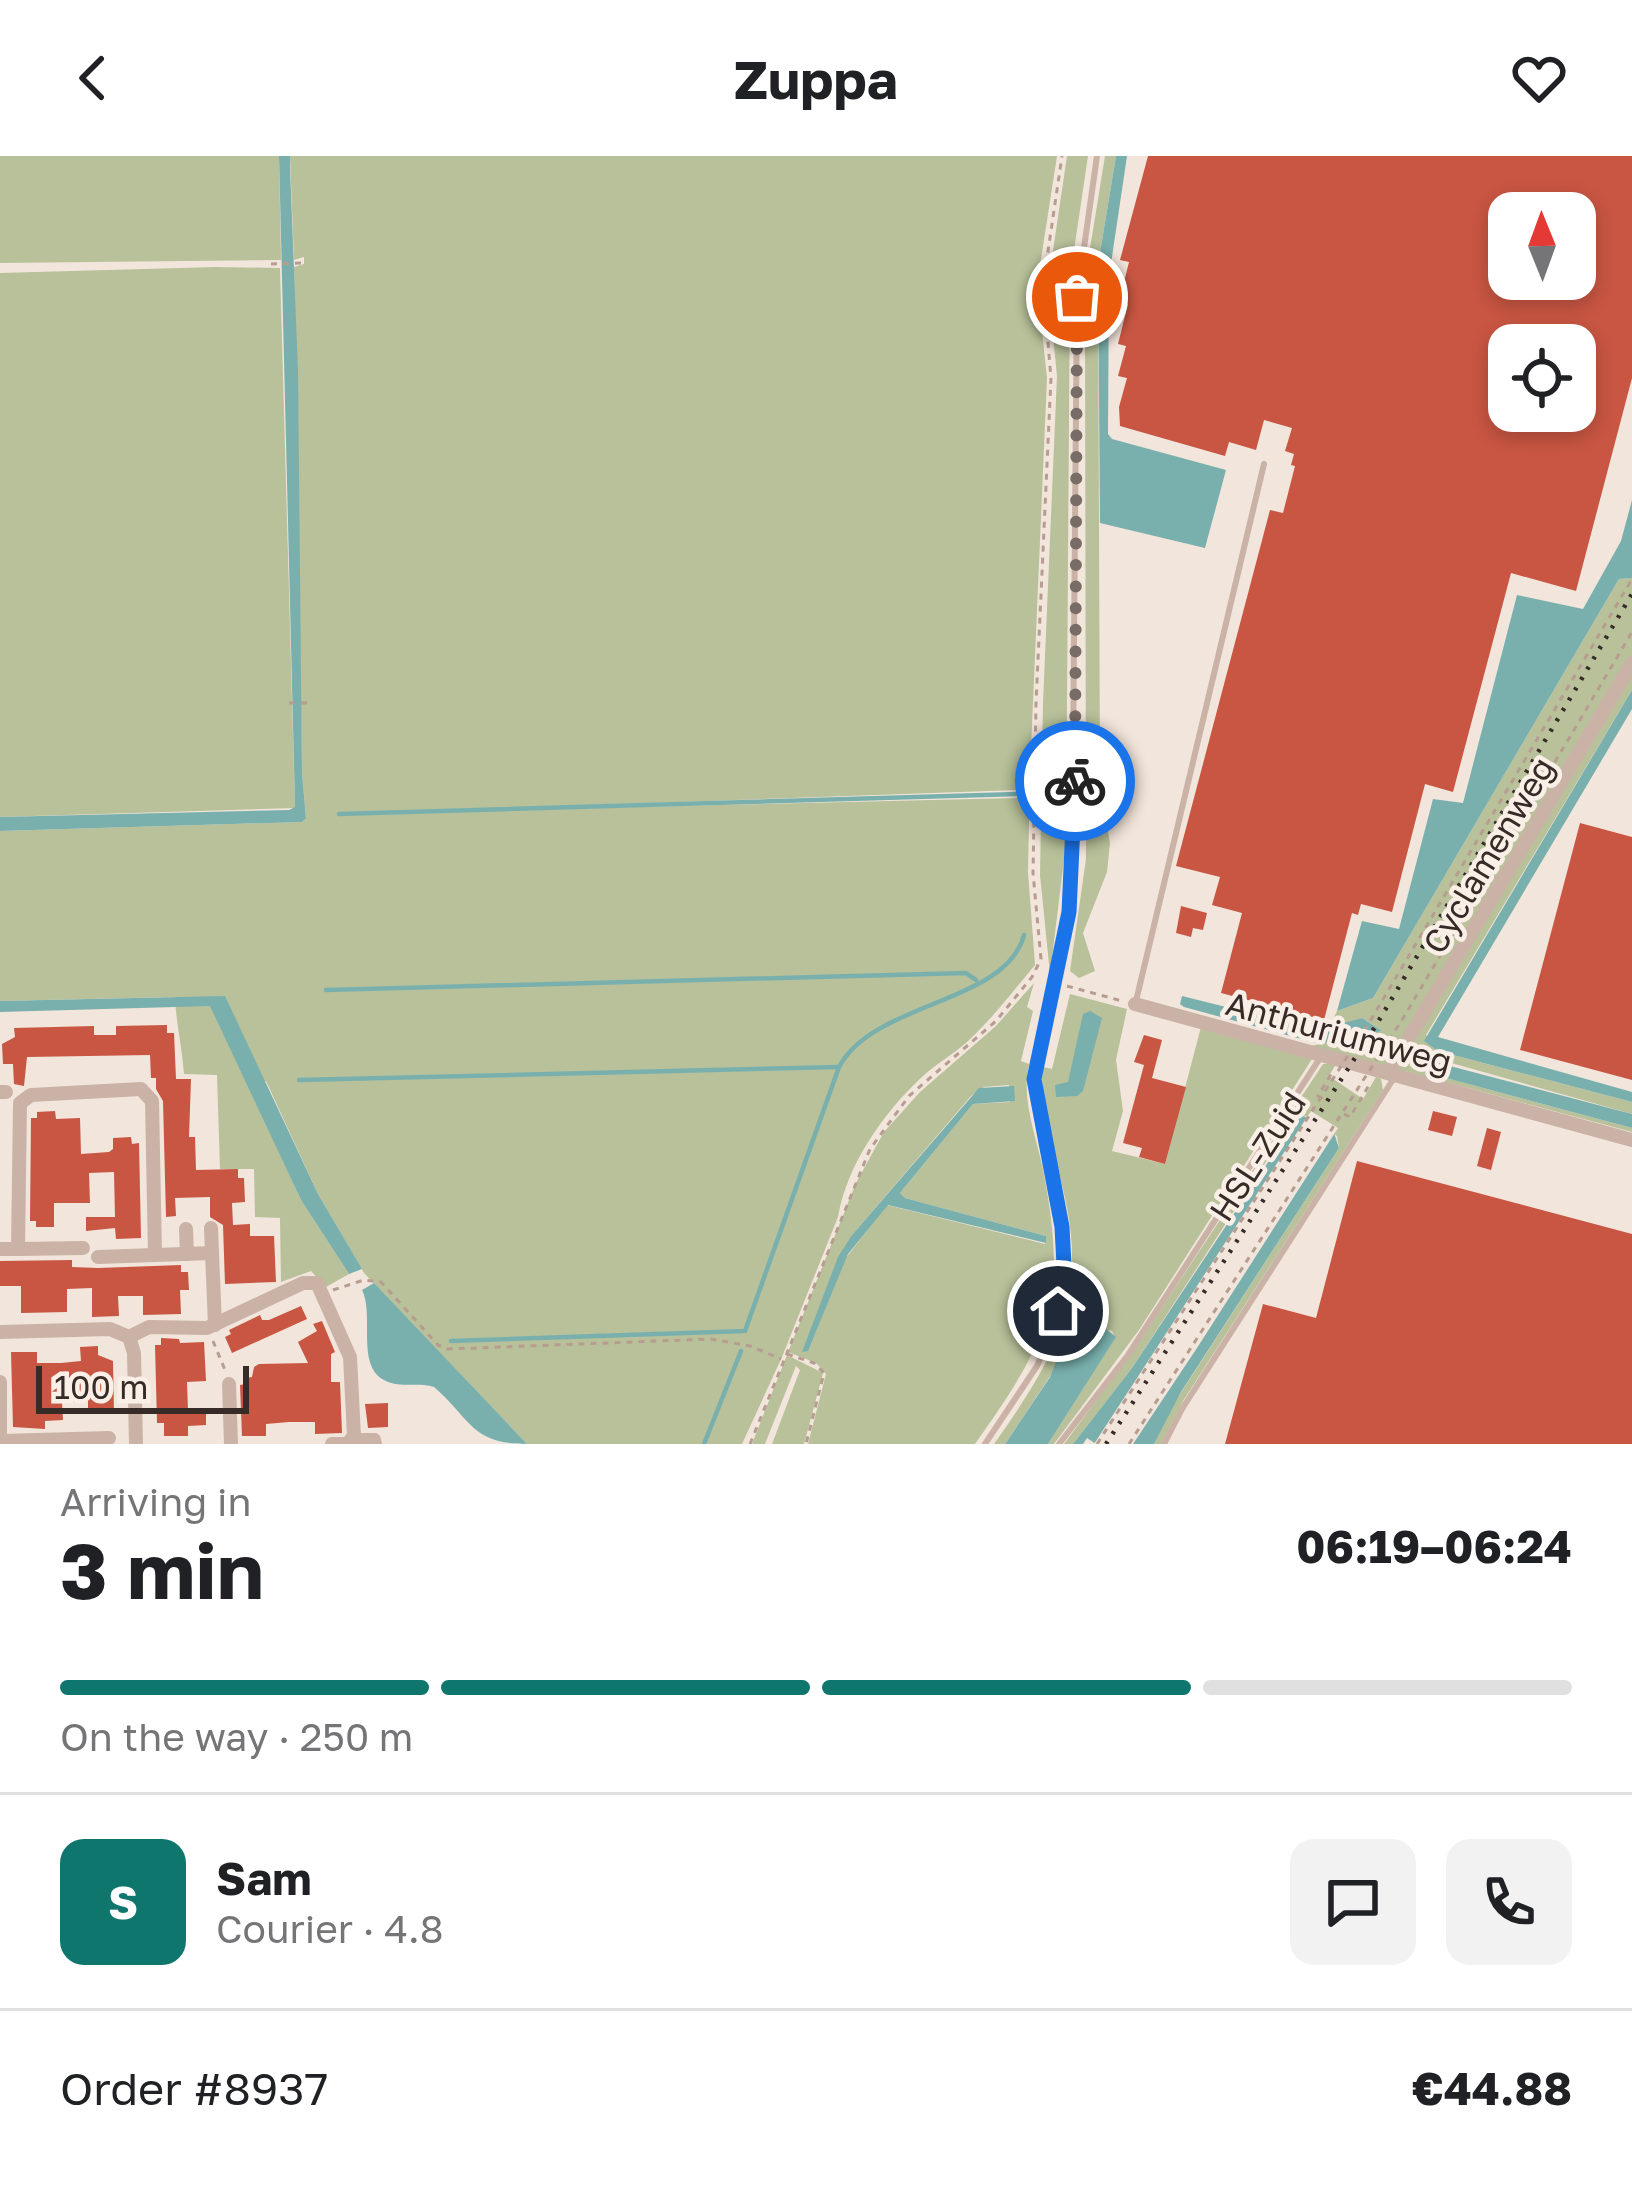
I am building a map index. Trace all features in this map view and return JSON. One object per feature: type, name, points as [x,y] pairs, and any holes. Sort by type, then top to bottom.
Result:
[{"type":"street","name":"Cyclamenweg","points":[[1392,1074],[1632,664]]},
{"type":"street","name":"Anthuriumweg","points":[[1135,1004],[1632,1140]]},
{"type":"street","points":[[18,1249],[20,1103],[31,1095],[107,1094],[124,1088],[149,1094],[154,1255]]},
{"type":"street","points":[[211,1326],[212,1228]]},
{"type":"street","points":[[186,1229],[187,1253]]},
{"type":"street","points":[[0,1250],[83,1248]]},
{"type":"street","points":[[98,1257],[212,1252]]},
{"type":"street","points":[[129,1337],[149,1327],[211,1326],[303,1283],[317,1283],[350,1358],[353,1440]]},
{"type":"street","points":[[0,1332],[110,1328],[129,1337],[134,1353],[136,1444]]},
{"type":"street","points":[[0,1382],[1,1441],[109,1438]]},
{"type":"street","points":[[230,1384],[231,1444]]},
{"type":"street","points":[[332,1444],[353,1440],[374,1440],[375,1444]]},
{"type":"lane","points":[[985,1444],[1037,1366],[1061,1293],[1062,1227],[1034,1084],[1069,912],[1074,825],[1077,297],[1097,156]]},
{"type":"lane","points":[[1135,1004],[1264,464]]},
{"type":"lane","points":[[1059,1444],[1128,1355],[1322,1055]]},
{"type":"lane","name":"Cyclamenweg","points":[[1164,1444],[1392,1074]]},
{"type":"path","points":[[750,1444],[870,1149],[909,1096],[982,1034],[1032,977],[1042,952],[1033,873],[1051,378],[1043,285],[1062,156]]},
{"type":"path","points":[[272,264],[301,263]]},
{"type":"path","name":"HSL-Zuid","points":[[1097,1444],[1322,1099],[1632,579]]},
{"type":"path","name":"HSL-Zuid","points":[[1129,1444],[1344,1114],[1632,632]]},
{"type":"path","points":[[289,703],[310,703]]},
{"type":"path","points":[[1032,977],[1135,1004]]},
{"type":"path","points":[[1322,1099],[1318,1096],[1331,1075]]},
{"type":"path","points":[[1344,1114],[1350,1117],[1362,1096]]},
{"type":"path","points":[[323,1294],[364,1280],[381,1282],[438,1345],[448,1349],[712,1339],[750,1346],[767,1357],[814,1364],[824,1373],[806,1444]]},
{"type":"path","points":[[211,1326],[230,1384]]},
{"type":"green space","points":[[0,156],[279,156],[281,260],[0,263]]},
{"type":"green space","points":[[290,156],[1057,156],[1037,285],[1047,378],[1030,772],[1028,872],[1035,965],[976,1033],[909,1090],[869,1140],[742,1444],[527,1444],[364,1273],[318,1194],[266,1081],[247,1083],[301,1200],[349,1274],[326,1287],[311,1271],[281,1282],[280,1218],[255,1217],[254,1169],[220,1169],[217,1075],[184,1074],[175,997],[0,1001],[0,831],[302,822],[306,817],[294,267],[304,264],[304,257],[294,260]],"holes":[[[1017,790],[1017,798],[338,814]]]},
{"type":"green space","points":[[1067,156],[1088,156],[1070,277],[1066,843],[1050,974],[1040,875],[1057,376],[1048,285]]},
{"type":"green space","points":[[1105,156],[1116,156],[1098,265],[1100,784],[1110,843],[1107,872],[1083,933],[1095,971],[1079,978],[1070,971],[1086,859],[1085,315],[1087,267]]},
{"type":"green space","points":[[280,268],[295,808],[0,817],[0,273]]},
{"type":"green space","points":[[1632,578],[1632,690],[1426,1035],[1438,1051],[1632,1102],[1632,1114],[1416,1053],[1409,1062],[1428,1073],[1632,1128],[1632,1132],[1311,1046],[1382,1031],[1362,1018],[1329,1028],[1337,1011],[1373,998],[1619,579]]},
{"type":"green space","points":[[1034,983],[1027,1007],[1033,1011],[1021,1061],[1029,1064],[1028,1102],[1054,1249],[1053,1283],[1037,1344],[975,1444],[808,1444],[826,1374],[816,1363],[788,1352],[856,1183],[884,1132],[920,1092],[996,1026]],"holes":[[[1009,1085],[1010,1102],[973,1104],[900,1193],[1046,1236],[1045,1244],[887,1205],[845,1259],[808,1351],[852,1235],[971,1096],[984,1087]]]},
{"type":"green space","points":[[1070,994],[1127,1009],[1116,1060],[1123,1111],[1112,1151],[1165,1164],[1201,1027],[1312,1059],[1139,1330],[1054,1444],[1048,1444],[1115,1338],[1112,1331],[1072,1323],[1056,1367],[1005,1444],[994,1444],[1045,1364],[1066,1309],[1072,1248],[1042,1077],[1043,1067],[1052,1069]]},
{"type":"green space","points":[[1323,1064],[1336,1064],[1329,1076],[1363,1099],[1376,1077],[1383,1090],[1183,1401],[1161,1444],[1154,1444],[1173,1405],[1339,1148],[1337,1136],[1302,1114],[1295,1117],[1132,1368],[1073,1444],[1064,1444],[1138,1344]]},
{"type":"green space","points":[[787,1355],[823,1373],[804,1444],[772,1444],[800,1370],[796,1366],[765,1444],[752,1444]]},
{"type":"water","points":[[279,156],[290,156],[306,818],[302,822],[0,831],[0,817],[295,807]]},
{"type":"water","points":[[1116,156],[1127,156],[1109,277],[1108,434],[1112,439],[1226,470],[1205,548],[1100,523],[1098,265]]},
{"type":"water","points":[[1632,500],[1632,578],[1619,579],[1373,998],[1337,1011],[1362,921],[1399,929],[1433,799],[1463,803],[1517,595],[1583,609],[1621,541]]},
{"type":"water","points":[[1632,690],[1632,709],[1438,1037],[1632,1092],[1632,1102],[1438,1051],[1424,1041]]},
{"type":"water","points":[[225,996],[318,1194],[362,1269],[349,1274],[301,1200],[210,1006],[0,1012],[0,1001]]},
{"type":"water","points":[[1182,996],[1318,1030],[1362,1018],[1382,1031],[1320,1044],[1184,1007]]},
{"type":"water","points":[[1090,1011],[1102,1018],[1083,1091],[1056,1097],[1055,1085],[1068,1082],[1083,1014]]},
{"type":"water","points":[[1416,1053],[1427,1060],[1632,1114],[1632,1128],[1424,1072],[1408,1063]]},
{"type":"water","points":[[1014,1086],[1015,1101],[973,1104],[900,1193],[1046,1236],[1046,1243],[888,1205],[848,1254],[808,1351],[802,1352],[838,1257],[852,1235],[979,1088]]},
{"type":"water","points":[[1300,1114],[1334,1133],[1339,1148],[1181,1392],[1154,1444],[1096,1444],[1087,1438],[1083,1444],[1073,1444],[1132,1368]]},
{"type":"water","points":[[374,1283],[527,1444],[494,1440],[473,1428],[434,1387],[391,1383],[377,1374],[368,1353],[362,1290]]},
{"type":"water","points":[[1072,1323],[1105,1328],[1116,1337],[1048,1444],[1005,1444],[1050,1377]]},
{"type":"pier","points":[[1311,1111],[1338,1128],[1197,1348],[1133,1444],[1094,1444]]},
{"type":"building","points":[[1148,156],[1632,156],[1632,378],[1576,591],[1511,573],[1453,792],[1425,784],[1392,912],[1361,904],[1358,915],[1352,913],[1324,1020],[1221,993],[1242,913],[1212,905],[1220,877],[1176,866],[1270,510],[1283,513],[1295,466],[1291,465],[1294,454],[1285,451],[1292,428],[1264,420],[1256,450],[1229,442],[1225,456],[1120,426],[1119,407],[1127,378],[1118,376],[1126,346],[1118,344],[1128,304],[1119,302],[1129,262],[1120,260]]},
{"type":"building","points":[[1580,823],[1632,837],[1632,1080],[1520,1050]]},
{"type":"building","points":[[1181,906],[1207,913],[1203,930],[1193,928],[1191,937],[1176,933]]},
{"type":"building","points":[[167,1025],[167,1033],[174,1033],[176,1079],[191,1079],[189,1137],[195,1137],[196,1170],[238,1169],[238,1178],[244,1178],[245,1202],[232,1203],[233,1225],[250,1224],[250,1236],[274,1236],[276,1282],[225,1284],[223,1225],[210,1217],[210,1197],[175,1198],[176,1216],[166,1217],[163,1101],[156,1078],[151,1078],[150,1055],[27,1057],[24,1086],[14,1084],[13,1064],[3,1064],[2,1044],[15,1037],[14,1028],[94,1026],[94,1035],[116,1035],[116,1026]]},
{"type":"building","points":[[1144,1035],[1162,1040],[1152,1078],[1186,1087],[1165,1164],[1139,1157],[1142,1148],[1123,1143],[1144,1065],[1134,1062]]},
{"type":"building","points":[[55,1111],[56,1119],[80,1118],[81,1154],[109,1152],[113,1138],[131,1137],[132,1144],[139,1143],[141,1238],[116,1239],[115,1228],[86,1231],[86,1217],[115,1217],[114,1172],[89,1173],[90,1203],[54,1203],[54,1227],[36,1227],[36,1221],[30,1221],[31,1118],[37,1118],[37,1112]]},
{"type":"building","points":[[1433,1111],[1457,1117],[1452,1136],[1428,1130]]},
{"type":"building","points":[[1487,1128],[1501,1132],[1491,1170],[1477,1166]]},
{"type":"building","points":[[1357,1161],[1632,1234],[1632,1444],[1225,1444],[1263,1304],[1316,1318]]},
{"type":"building","points":[[72,1260],[72,1267],[181,1265],[181,1272],[188,1272],[189,1290],[180,1290],[181,1314],[143,1315],[143,1296],[118,1296],[119,1316],[92,1317],[92,1288],[67,1289],[67,1312],[21,1313],[21,1286],[0,1286],[0,1261]]},
{"type":"building","points":[[301,1306],[307,1319],[232,1353],[225,1337],[231,1334],[229,1330],[260,1315],[269,1320]]},
{"type":"building","points":[[322,1321],[335,1352],[331,1354],[331,1382],[340,1382],[342,1433],[315,1434],[315,1422],[289,1422],[266,1424],[266,1436],[242,1436],[240,1385],[246,1384],[259,1364],[308,1363],[298,1342],[317,1331],[313,1324]]},
{"type":"building","points":[[161,1338],[204,1342],[206,1381],[187,1382],[188,1411],[206,1410],[206,1425],[188,1426],[188,1436],[164,1436],[164,1423],[157,1423],[155,1345],[161,1345]]},
{"type":"building","points":[[98,1346],[98,1355],[113,1361],[114,1412],[88,1413],[88,1401],[62,1403],[63,1420],[45,1421],[45,1429],[13,1427],[11,1352],[37,1352],[37,1363],[61,1363],[81,1361],[80,1347]]},
{"type":"building","points":[[388,1403],[388,1427],[368,1428],[365,1404]]},
{"type":"waterway","points":[[339,814],[1022,794]]},
{"type":"waterway","points":[[451,1341],[745,1331],[839,1067],[856,1045],[880,1028],[992,975],[1012,958],[1024,935]]},
{"type":"waterway","points":[[326,990],[966,973],[976,980]]},
{"type":"waterway","points":[[299,1080],[839,1067]]},
{"type":"waterway","points":[[704,1444],[741,1351]]},
{"type":"railway","points":[[1106,1444],[1375,1027],[1632,594]]},
{"type":"way so far","points":[[1075,781],[1077,297]]},
{"type":"route","points":[[1058,1311],[1064,1265],[1062,1227],[1034,1079],[1064,949],[1075,781]]}]
